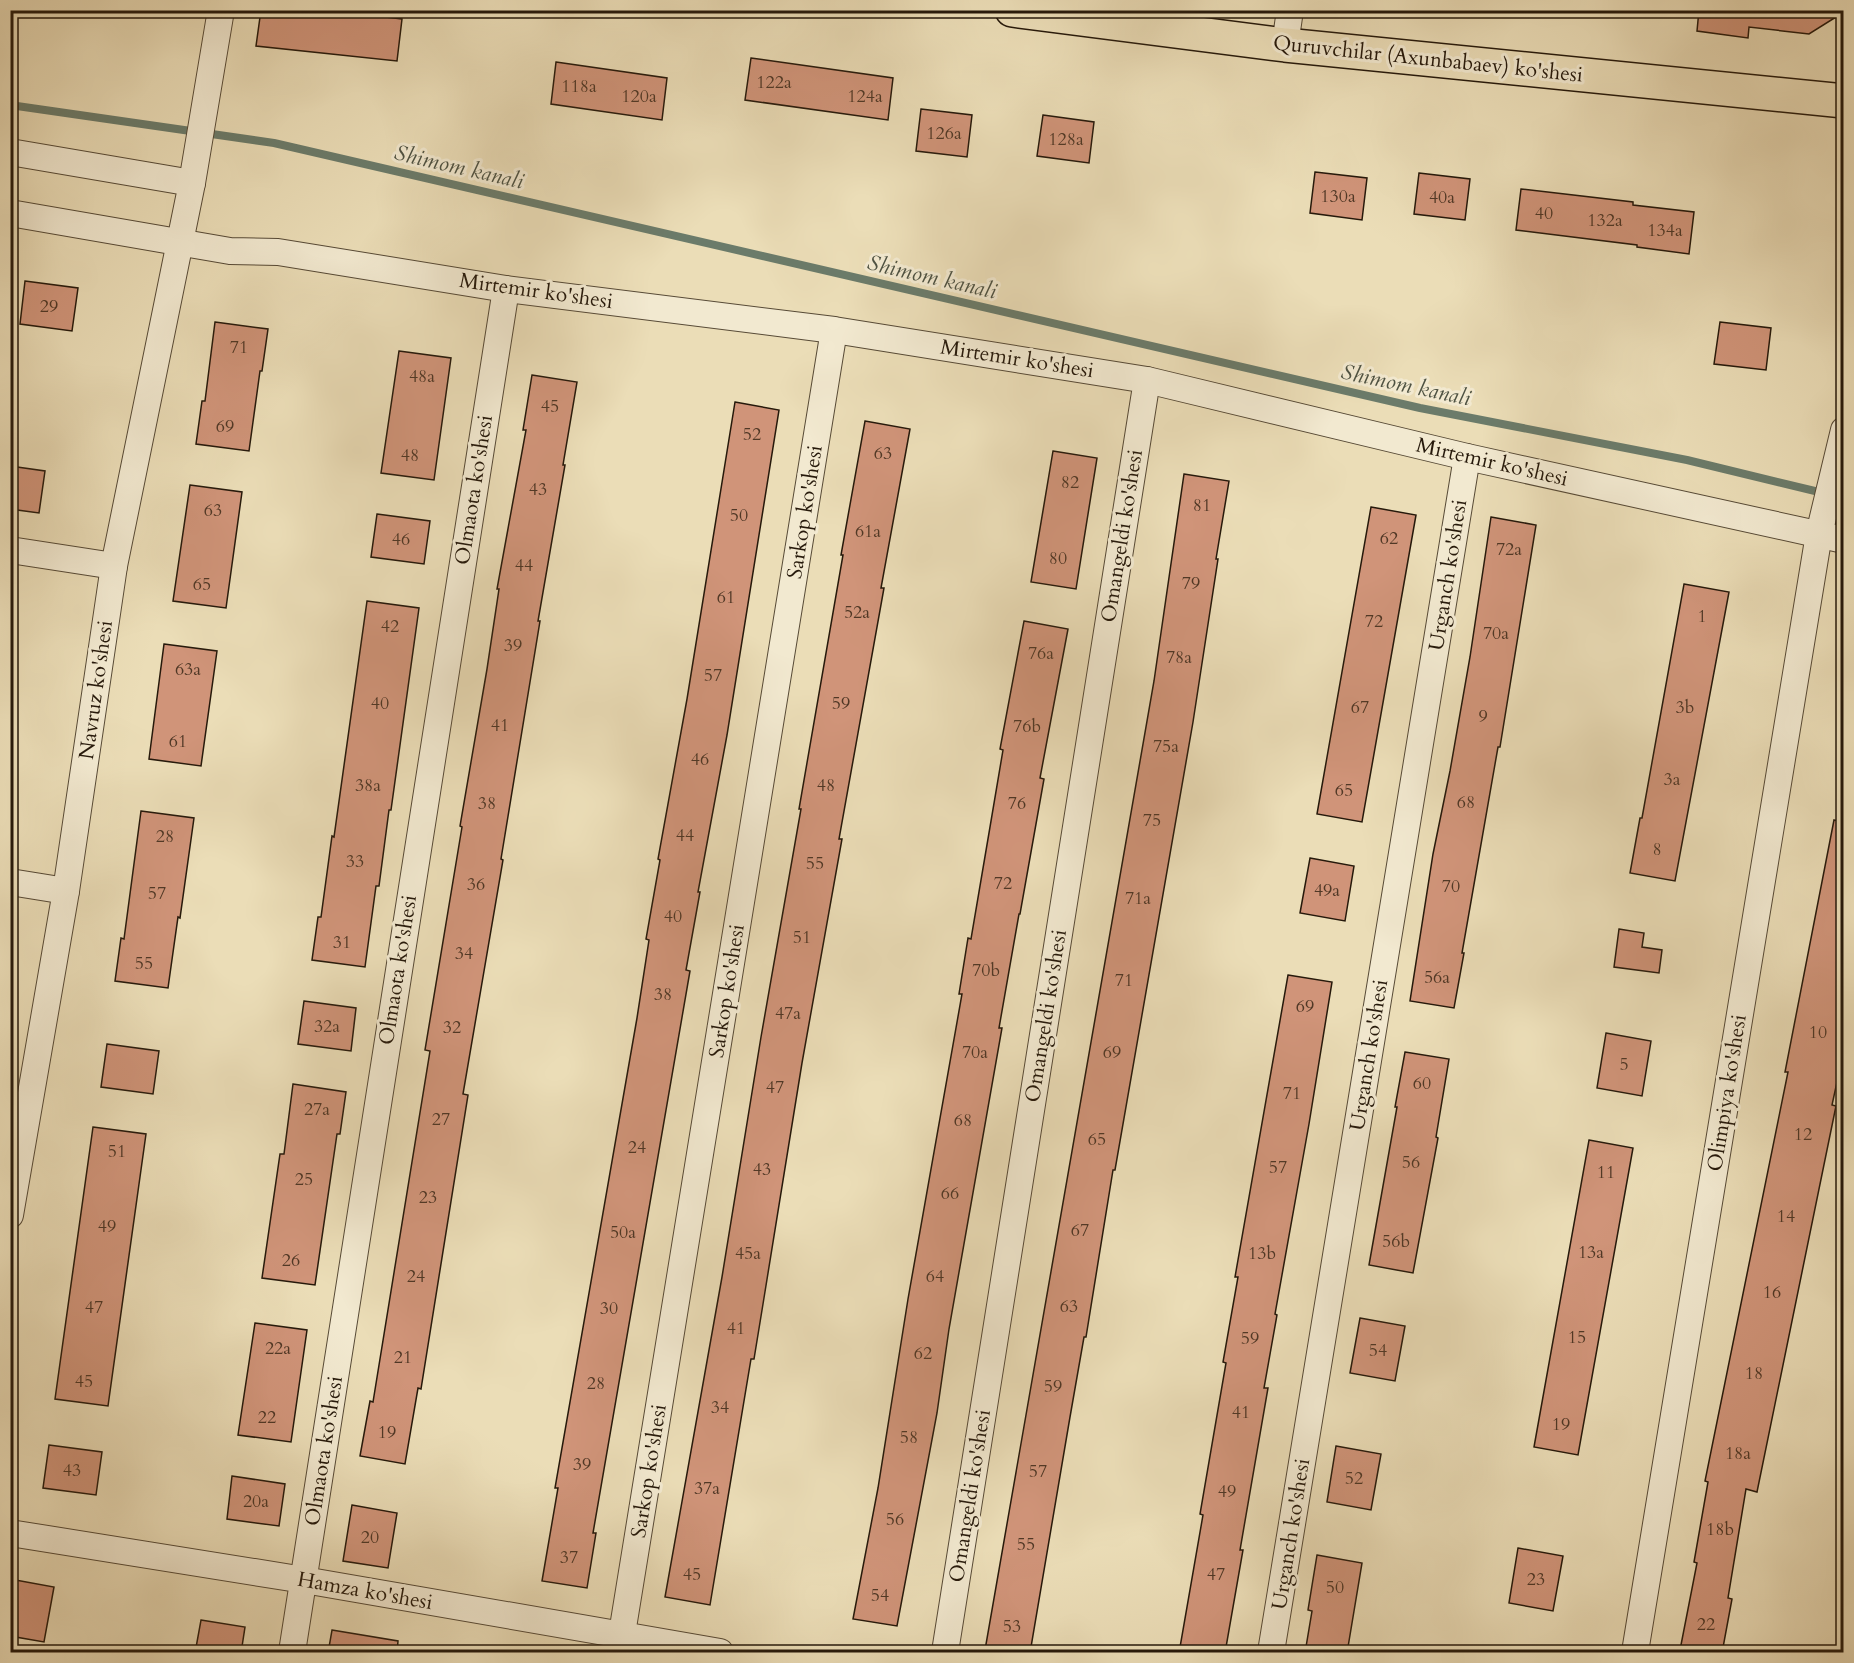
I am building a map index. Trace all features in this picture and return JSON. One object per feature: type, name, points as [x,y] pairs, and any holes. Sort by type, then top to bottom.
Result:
[{"type":"main road","name":"Quruvchilar (Axunbabaev) ko'shesi","points":[[1012,10],[1285,45],[1844,101]]},
{"type":"street","name":"Navruz ko'shesi","points":[[11,1206],[66,891],[114,566],[194,175],[221,10]]},
{"type":"street","points":[[1285,45],[1290,10]]},
{"type":"street","points":[[10,152],[194,175]]},
{"type":"street","name":"Mirtemir ko'shesi","points":[[10,213],[230,251],[278,252],[506,289],[834,330],[1147,380],[1467,457],[1831,537]]},
{"type":"street","name":"Olmaota ko'shesi","points":[[292,1653],[506,289]]},
{"type":"street","name":"Sarkop ko'shesi","points":[[620,1644],[834,330]]},
{"type":"street","name":"Omangeldi ko'shesi","points":[[945,1653],[1147,380]]},
{"type":"street","name":"Olimpiya ko'shesi","points":[[1635,1653],[1831,537],[1841,439]]},
{"type":"street","name":"Urganch ko'shesi","points":[[1271,1653],[1467,457]]},
{"type":"street","points":[[10,550],[114,566]]},
{"type":"street","points":[[10,882],[66,891]]},
{"type":"street","name":"Hamza ko'shesi","points":[[10,1533],[304,1580],[620,1644],[720,1653]]},
{"type":"building","points":[[261,10],[329,10],[402,19],[397,61],[256,46]]},
{"type":"building","points":[[1699,10],[1844,10],[1844,12],[1809,34],[1749,27],[1748,38],[1697,31]]},
{"type":"building","points":[[751,58],[893,78],[888,120],[745,100]]},
{"type":"building","points":[[556,62],[667,78],[662,120],[551,104]]},
{"type":"building","points":[[921,109],[972,115],[967,157],[916,151]]},
{"type":"building","points":[[1043,115],[1094,122],[1089,163],[1037,156]]},
{"type":"building","points":[[1315,172],[1367,178],[1362,220],[1310,213]]},
{"type":"building","points":[[1419,173],[1470,179],[1465,220],[1414,214]]},
{"type":"building","points":[[1521,189],[1633,202],[1633,205],[1694,212],[1689,254],[1516,230]]},
{"type":"building","points":[[25,281],[78,288],[72,331],[20,324]]},
{"type":"building","points":[[215,322],[268,329],[249,451],[196,444],[202,401],[205,401]]},
{"type":"building","points":[[1720,322],[1771,328],[1766,370],[1714,364]]},
{"type":"building","points":[[399,351],[451,358],[434,480],[381,473]]},
{"type":"building","points":[[532,375],[577,382],[501,859],[503,860],[463,1094],[468,1095],[421,1389],[418,1388],[405,1464],[360,1456],[370,1401],[373,1402],[430,1051],[425,1050],[487,669],[499,589],[497,589],[526,430],[523,430]]},
{"type":"building","points":[[735,402],[779,410],[727,735],[698,892],[700,892],[686,970],[690,971],[593,1533],[596,1533],[587,1588],[542,1581],[558,1488],[555,1488],[637,1018],[649,940],[646,939],[660,860],[658,859],[687,699]]},
{"type":"building","points":[[865,421],[910,429],[881,588],[884,588],[839,839],[842,839],[802,1063],[754,1359],[751,1359],[710,1605],[665,1597],[722,1277]]},
{"type":"building","points":[[1053,451],[1097,458],[1076,589],[1031,582]]},
{"type":"building","points":[[10,466],[45,471],[39,513],[10,509]]},
{"type":"building","points":[[1184,474],[1229,481],[1193,722],[1030,1653],[1001,1653],[985,1650],[1154,681]]},
{"type":"building","points":[[190,485],[242,492],[226,608],[173,601]]},
{"type":"building","points":[[1371,507],[1416,515],[1362,822],[1317,814]]},
{"type":"building","points":[[377,514],[430,521],[424,564],[371,557]]},
{"type":"building","points":[[1491,517],[1536,525],[1454,1008],[1410,1001],[1433,854],[1470,657]]},
{"type":"building","points":[[1684,584],[1729,592],[1675,881],[1630,873]]},
{"type":"building","points":[[367,601],[419,608],[391,810],[389,810],[379,886],[376,886],[365,967],[312,960],[318,917],[321,917],[332,836],[334,837]]},
{"type":"building","points":[[1024,621],[1068,629],[1040,778],[1044,779],[999,1028],[1002,1028],[949,1329],[937,1413],[897,1626],[853,1619],[878,1488],[908,1299],[962,994],[959,994],[968,938],[971,939],[1003,750],[1000,749]]},
{"type":"building","points":[[164,644],[217,651],[201,766],[149,759]]},
{"type":"building","points":[[141,811],[194,818],[168,988],[115,981],[121,938],[124,939]]},
{"type":"building","points":[[1834,820],[1844,822],[1844,1050],[1832,1105],[1836,1106],[1757,1492],[1746,1489],[1728,1598],[1732,1599],[1722,1653],[1693,1653],[1680,1650],[1697,1563],[1694,1562],[1708,1482],[1705,1481],[1788,1072],[1785,1072]]},
{"type":"building","points":[[1310,858],[1354,866],[1345,921],[1300,913]]},
{"type":"building","points":[[1619,929],[1644,933],[1642,947],[1662,950],[1659,973],[1614,967]]},
{"type":"building","points":[[1288,975],[1332,982],[1275,1314],[1277,1315],[1264,1388],[1268,1388],[1240,1550],[1243,1550],[1225,1653],[1179,1653],[1226,1363],[1223,1362],[1238,1277],[1235,1277]]},
{"type":"building","points":[[304,1001],[356,1008],[351,1051],[298,1044]]},
{"type":"building","points":[[1606,1033],[1651,1041],[1642,1096],[1597,1088]]},
{"type":"building","points":[[107,1044],[159,1051],[153,1094],[101,1087]]},
{"type":"building","points":[[1405,1052],[1449,1059],[1436,1137],[1438,1138],[1413,1273],[1369,1265]]},
{"type":"building","points":[[293,1084],[346,1092],[340,1134],[337,1134],[315,1285],[262,1278],[280,1154],[284,1154]]},
{"type":"building","points":[[93,1127],[146,1134],[108,1406],[55,1399]]},
{"type":"building","points":[[1589,1140],[1633,1148],[1578,1455],[1534,1447]]},
{"type":"building","points":[[1360,1318],[1405,1326],[1395,1381],[1350,1373]]},
{"type":"building","points":[[255,1323],[307,1330],[291,1442],[238,1435]]},
{"type":"building","points":[[49,1445],[102,1452],[96,1495],[43,1488]]},
{"type":"building","points":[[1336,1446],[1381,1454],[1371,1510],[1327,1502]]},
{"type":"building","points":[[232,1476],[285,1484],[279,1526],[227,1519]]},
{"type":"building","points":[[352,1505],[397,1513],[388,1568],[343,1561]]},
{"type":"building","points":[[1518,1548],[1563,1556],[1553,1611],[1509,1603]]},
{"type":"building","points":[[1317,1555],[1362,1563],[1347,1653],[1305,1653],[1312,1611],[1308,1610]]},
{"type":"building","points":[[10,1579],[54,1587],[44,1642],[10,1636]]},
{"type":"building","points":[[201,1620],[245,1627],[241,1653],[195,1653]]},
{"type":"building","points":[[332,1630],[398,1641],[397,1653],[328,1653]]},
{"type":"waterway","name":"Shimom kanali","points":[[10,105],[274,143],[1420,408],[1687,460],[1844,498]]}]
